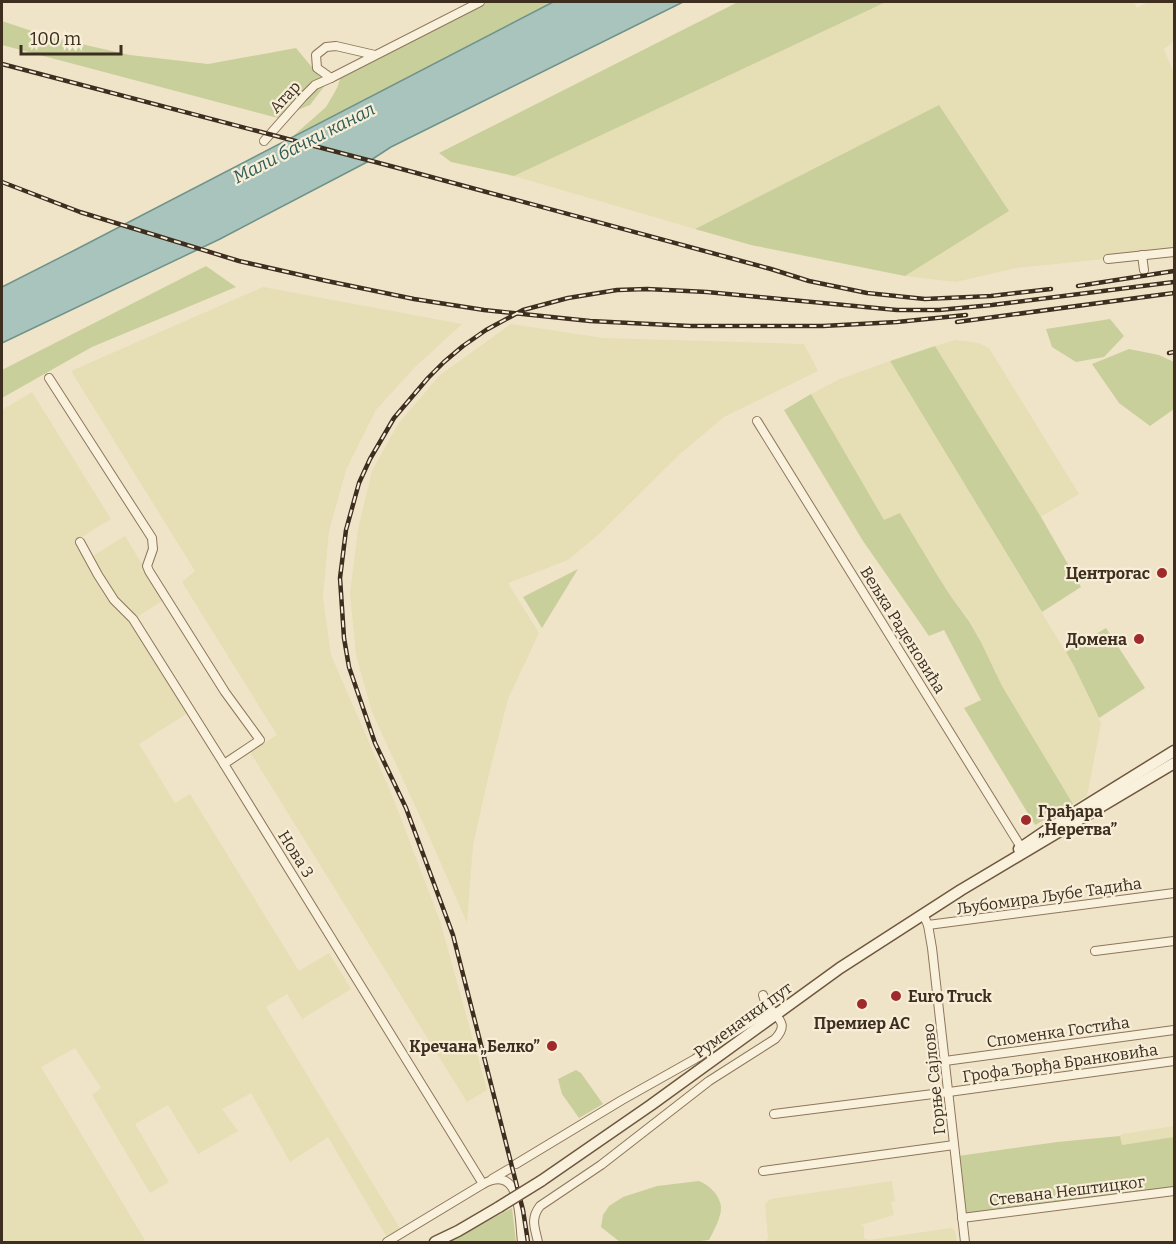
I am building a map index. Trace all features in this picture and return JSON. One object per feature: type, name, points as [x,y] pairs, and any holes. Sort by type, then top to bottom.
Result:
[{"type":"main road","name":"Руменачки пут","points":[[435,1242],[458,1231],[541,1181],[630,1120],[840,968],[1174,751]]},
{"type":"main road","name":"Руменачки пут","points":[[1052,832],[1174,762]]},
{"type":"street","name":"Атар","points":[[264,141],[315,85],[480,2]]},
{"type":"street","points":[[331,78],[317,68],[316,55],[326,47],[336,46],[375,55]]},
{"type":"street","points":[[1108,259],[1174,252]]},
{"type":"street","points":[[1142,255],[1144,270]]},
{"type":"street","points":[[49,378],[152,538],[153,549],[147,566],[149,571],[225,692],[260,740],[224,764]]},
{"type":"street","name":"Вељка Раденовића","points":[[757,421],[1023,850]]},
{"type":"street","name":"Нова 3","points":[[80,542],[114,600],[133,619],[487,1182]]},
{"type":"street","name":"Љубомира Љубе Тадића","points":[[928,925],[1174,893]]},
{"type":"street","name":"Горње Сајлово","points":[[923,914],[928,925],[932,948],[965,1242]]},
{"type":"street","points":[[1095,951],[1174,941]]},
{"type":"street","points":[[387,1242],[622,1100],[695,1059],[768,1011],[763,996],[781,1021],[781,1031],[775,1039],[709,1081],[601,1165],[540,1206],[533,1220],[538,1242]]},
{"type":"street","name":"Споменка Гостића","points":[[945,1061],[1174,1030]]},
{"type":"street","name":"Грофа Ђорђа Бранковића","points":[[774,1114],[1174,1061]]},
{"type":"street","points":[[763,1171],[954,1145]]},
{"type":"street","points":[[487,1182],[502,1179],[513,1189],[517,1200],[522,1242]]},
{"type":"street","name":"Стевана Нештицког","points":[[962,1218],[1174,1191]]},
{"type":"shaded area","points":[[886,2],[1134,2],[1137,8],[1148,2],[1174,2],[1174,41],[1164,49],[1174,74],[1174,252],[1016,268],[956,282],[905,276],[1009,211],[939,105],[695,229],[514,176]]},
{"type":"shaded area","points":[[263,287],[462,324],[414,368],[376,410],[346,470],[329,531],[323,597],[331,655],[392,795],[440,921],[487,1090],[467,1102],[250,752],[277,735],[182,582],[195,571],[71,371]]},
{"type":"shaded area","points":[[511,324],[603,338],[804,344],[818,371],[724,417],[680,454],[598,535],[568,560],[508,583],[539,633],[508,699],[490,770],[473,845],[467,923],[372,712],[356,655],[350,593],[358,529],[372,471],[398,424],[440,375]]},
{"type":"shaded area","points":[[956,340],[978,343],[989,348],[1079,494],[1041,517],[935,346]]},
{"type":"shaded area","points":[[890,361],[1074,666],[1101,723],[1087,796],[1073,804],[1002,686],[970,621],[939,578],[900,513],[884,521],[811,394],[840,379]]},
{"type":"shaded area","points":[[32,392],[111,519],[77,540],[88,559],[125,536],[164,600],[137,617],[194,709],[139,744],[175,803],[190,794],[299,971],[329,953],[351,989],[302,1019],[287,994],[266,1007],[401,1230],[386,1236],[328,1137],[290,1162],[251,1093],[222,1109],[238,1131],[198,1154],[168,1105],[135,1124],[169,1182],[150,1193],[92,1095],[101,1088],[75,1048],[41,1067],[146,1242],[2,1242],[2,410]]},
{"type":"shaded area","points":[[1174,1126],[1174,1137],[1122,1145],[1120,1136],[1123,1134]]},
{"type":"shaded area","points":[[892,1181],[895,1201],[891,1202],[894,1215],[861,1225],[864,1227],[864,1238],[869,1240],[951,1228],[955,1230],[957,1242],[765,1242],[768,1238],[765,1204],[771,1199]]},
{"type":"green space","points":[[488,2],[553,2],[292,137],[326,107],[341,76]]},
{"type":"green space","points":[[738,2],[886,2],[514,176],[451,162],[439,153]]},
{"type":"green space","points":[[2,21],[50,37],[130,55],[208,64],[296,48],[326,84],[310,105],[278,118],[2,45]]},
{"type":"green space","points":[[939,105],[1009,211],[905,276],[751,245],[695,229]]},
{"type":"green space","points":[[206,266],[236,287],[92,347],[2,398],[2,370]]},
{"type":"green space","points":[[1110,319],[1124,336],[1104,357],[1076,362],[1052,347],[1046,329]]},
{"type":"green space","points":[[935,346],[1041,517],[1081,587],[1042,612],[890,361]]},
{"type":"green space","points":[[1129,349],[1159,355],[1174,362],[1174,409],[1150,426],[1119,403],[1092,364]]},
{"type":"green space","points":[[811,394],[884,520],[900,513],[939,578],[969,621],[1002,686],[1073,804],[1035,825],[964,708],[981,700],[944,630],[929,636],[863,541],[784,410]]},
{"type":"green space","points":[[578,569],[542,628],[523,597]]},
{"type":"green space","points":[[1106,628],[1145,688],[1099,718],[1066,652]]},
{"type":"green space","points":[[576,1070],[581,1073],[603,1104],[579,1118],[562,1094],[558,1079]]},
{"type":"green space","points":[[1120,1136],[1122,1145],[1174,1137],[1174,1187],[971,1213],[967,1213],[964,1209],[958,1156]]},
{"type":"green space","points":[[699,1181],[707,1185],[719,1198],[721,1207],[719,1219],[709,1240],[620,1242],[601,1227],[603,1215],[609,1206],[623,1197],[657,1186]]},
{"type":"green space","points":[[512,1208],[516,1242],[449,1242]]},
{"type":"water","name":"Мали бачки канал","points":[[553,2],[683,2],[391,147],[371,160],[220,239],[2,343],[2,287]]},
{"type":"railway","points":[[2,64],[398,168],[809,281],[867,293],[925,299],[991,296],[1051,289]]},
{"type":"railway","points":[[2,182],[80,212],[239,261],[414,299],[484,310],[590,321],[690,326],[823,326],[966,315]]},
{"type":"railway","points":[[1078,286],[1174,271]]},
{"type":"railway","points":[[528,1242],[523,1210],[453,935],[406,808],[375,743],[349,667],[344,638],[340,578],[346,530],[359,483],[394,418],[444,362],[486,330],[523,310],[568,298],[617,290],[647,289],[707,292],[897,310],[939,310],[1174,282]]},
{"type":"railway","points":[[957,322],[1174,293]]},
{"type":"railway","points":[[1169,353],[1174,352]]},
{"type":"place","name":"Центрогас","points":[[1162,573]]},
{"type":"place","name":"Домена","points":[[1139,639]]},
{"type":"place","name":"Грађара „Неретва”","points":[[1026,820]]},
{"type":"place","name":"Euro Truck","points":[[896,996]]},
{"type":"place","name":"Премиер АС","points":[[862,1004]]},
{"type":"place","name":"Кречана „Белко”","points":[[552,1046]]}]
